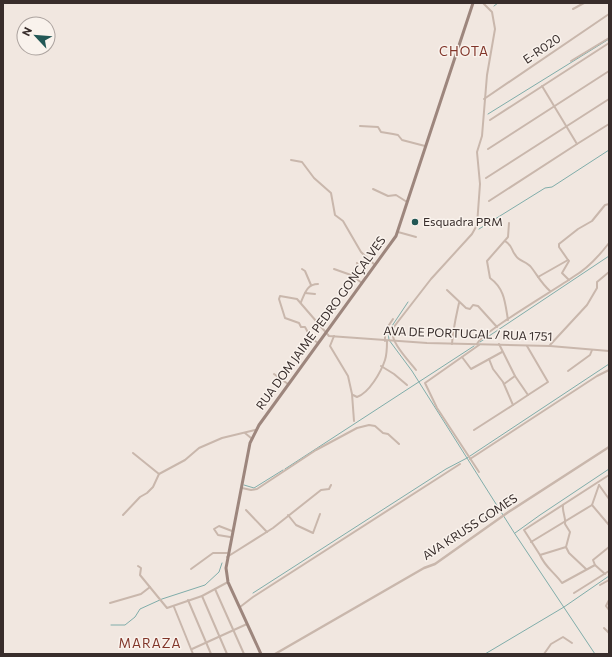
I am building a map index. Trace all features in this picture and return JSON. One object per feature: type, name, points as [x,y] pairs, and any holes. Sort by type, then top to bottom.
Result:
[{"type":"main road","name":"RUA DOM JAIME PEDRO GONÇALVES","points":[[261,654],[228,582],[226,572],[230,537],[251,438],[255,430],[326,334],[398,232],[473,3]]},
{"type":"street","points":[[416,370],[395,341],[392,332],[397,321],[431,279],[472,234],[479,218],[480,184],[477,168],[478,152],[482,136],[484,99],[495,29],[492,12],[484,3]]},
{"type":"street","points":[[573,9],[584,3]]},
{"type":"street","name":"E-R020","points":[[484,99],[609,14]]},
{"type":"street","points":[[571,61],[609,38]]},
{"type":"street","points":[[490,120],[609,43]]},
{"type":"street","points":[[488,149],[609,71]]},
{"type":"street","points":[[542,86],[565,127],[577,144]]},
{"type":"street","points":[[486,178],[609,99]]},
{"type":"street","points":[[489,201],[609,124]]},
{"type":"street","points":[[360,126],[378,127],[381,132],[394,134],[402,140],[426,146]]},
{"type":"street","points":[[290,160],[302,162],[314,178],[331,193],[335,215],[342,220],[362,252],[375,265]]},
{"type":"street","points":[[373,189],[388,196],[396,195],[408,202]]},
{"type":"street","points":[[569,280],[562,273],[569,261],[559,247],[559,244],[578,229],[592,221],[605,205],[609,204]]},
{"type":"street","points":[[508,320],[502,290],[498,284],[490,278],[487,261],[505,241],[510,233],[509,223]]},
{"type":"street","points":[[398,232],[416,236]]},
{"type":"street","points":[[505,241],[512,246],[516,257],[530,266],[540,282],[550,291]]},
{"type":"street","points":[[477,344],[481,339],[497,327],[569,280],[599,255],[609,243]]},
{"type":"street","points":[[538,277],[568,260]]},
{"type":"street","points":[[351,275],[358,265],[357,263]]},
{"type":"street","points":[[302,269],[306,272],[311,285]]},
{"type":"street","points":[[334,269],[351,275],[362,283]]},
{"type":"street","points":[[550,346],[587,305],[598,288],[597,282],[609,272]]},
{"type":"street","points":[[301,302],[311,285],[318,284]]},
{"type":"street","points":[[448,290],[459,303],[470,309],[473,305],[478,306],[497,327]]},
{"type":"street","points":[[305,293],[315,294]]},
{"type":"street","points":[[318,344],[311,338],[305,327],[301,327],[297,322],[285,318],[279,298],[285,296],[298,299],[326,334]]},
{"type":"street","points":[[452,344],[454,323],[457,318],[459,303]]},
{"type":"street","points":[[352,394],[357,397],[362,394],[382,366],[385,359],[385,331],[393,319]]},
{"type":"street","name":"AVA DE PORTUGAL / RUA 1751","points":[[326,334],[386,341],[550,346],[609,350]]},
{"type":"street","points":[[334,336],[330,346],[348,376],[352,394],[354,421]]},
{"type":"street","points":[[479,472],[437,408],[425,385],[427,381],[480,344]]},
{"type":"street","points":[[498,344],[515,376],[528,395]]},
{"type":"street","points":[[474,430],[548,382],[527,346]]},
{"type":"street","points":[[568,370],[590,355],[593,349]]},
{"type":"street","points":[[462,357],[471,369],[502,352]]},
{"type":"street","points":[[490,359],[493,369],[504,384],[513,405]]},
{"type":"street","points":[[382,366],[406,385]]},
{"type":"street","points":[[470,459],[597,376],[609,370]]},
{"type":"street","points":[[274,374],[288,384]]},
{"type":"street","points":[[504,384],[515,376]]},
{"type":"street","points":[[240,487],[251,490],[257,489],[316,450],[363,426],[375,426],[383,433],[388,434],[399,444]]},
{"type":"street","points":[[123,515],[140,497],[153,487],[159,474],[173,467],[198,448],[210,442],[255,430]]},
{"type":"street","points":[[245,433],[251,438]]},
{"type":"street","name":"AVA KRUSS GOMES","points":[[275,654],[424,568],[435,564],[507,513],[609,447]]},
{"type":"street","points":[[133,453],[159,474]]},
{"type":"street","points":[[240,607],[253,597],[460,464]]},
{"type":"street","points":[[595,565],[562,583],[546,567],[524,530],[598,484],[609,475]]},
{"type":"street","points":[[598,484],[609,499]]},
{"type":"street","points":[[531,542],[592,505],[598,484]]},
{"type":"street","points":[[191,569],[213,553],[227,555],[267,532],[321,490],[329,489],[331,485]]},
{"type":"street","points":[[563,505],[562,511],[565,524],[570,532],[566,547],[569,553],[586,569]]},
{"type":"street","points":[[592,505],[609,524]]},
{"type":"street","points":[[246,510],[267,532]]},
{"type":"street","points":[[288,515],[296,525],[312,533],[320,514]]},
{"type":"street","points":[[230,537],[218,535],[214,529],[219,526],[232,531]]},
{"type":"street","points":[[540,555],[566,547]]},
{"type":"street","points":[[604,574],[593,562],[595,558],[609,547]]},
{"type":"street","points":[[138,566],[141,568],[140,575],[166,608],[174,607],[188,600],[202,596],[228,582]]},
{"type":"street","points":[[574,593],[609,571]]},
{"type":"street","points":[[600,585],[608,581]]},
{"type":"street","points":[[110,603],[141,594],[150,587]]},
{"type":"street","points":[[215,589],[244,654]]},
{"type":"street","points":[[202,596],[227,654]]},
{"type":"street","points":[[188,600],[211,654]]},
{"type":"street","points":[[609,600],[606,606],[609,610]]},
{"type":"street","points":[[174,607],[193,654]]},
{"type":"street","points":[[192,649],[247,624]]},
{"type":"street","points":[[604,628],[609,633]]},
{"type":"street","points":[[544,654],[551,644],[563,637],[572,643]]},
{"type":"waterway","points":[[494,6],[498,3]]},
{"type":"waterway","points":[[488,114],[609,39]]},
{"type":"waterway","points":[[479,229],[545,188],[552,187],[609,150]]},
{"type":"waterway","points":[[480,342],[609,256]]},
{"type":"waterway","points":[[408,302],[388,332],[389,340],[412,371],[515,534],[595,654]]},
{"type":"waterway","points":[[285,469],[474,346]]},
{"type":"waterway","points":[[253,593],[446,469],[467,458],[609,364]]},
{"type":"waterway","points":[[515,533],[609,469]]},
{"type":"waterway","points":[[244,485],[254,488],[283,470]]},
{"type":"waterway","points":[[111,625],[125,625],[135,617],[140,609],[162,599],[205,585],[219,572],[222,563]]},
{"type":"waterway","points":[[485,654],[564,607],[609,576]]},
{"type":"place","name":"Esquadra PRM","points":[[415,222]]},
{"type":"district","name":"CHOTA","points":[[464,51]]},
{"type":"district","name":"MARAZA","points":[[150,643]]}]
